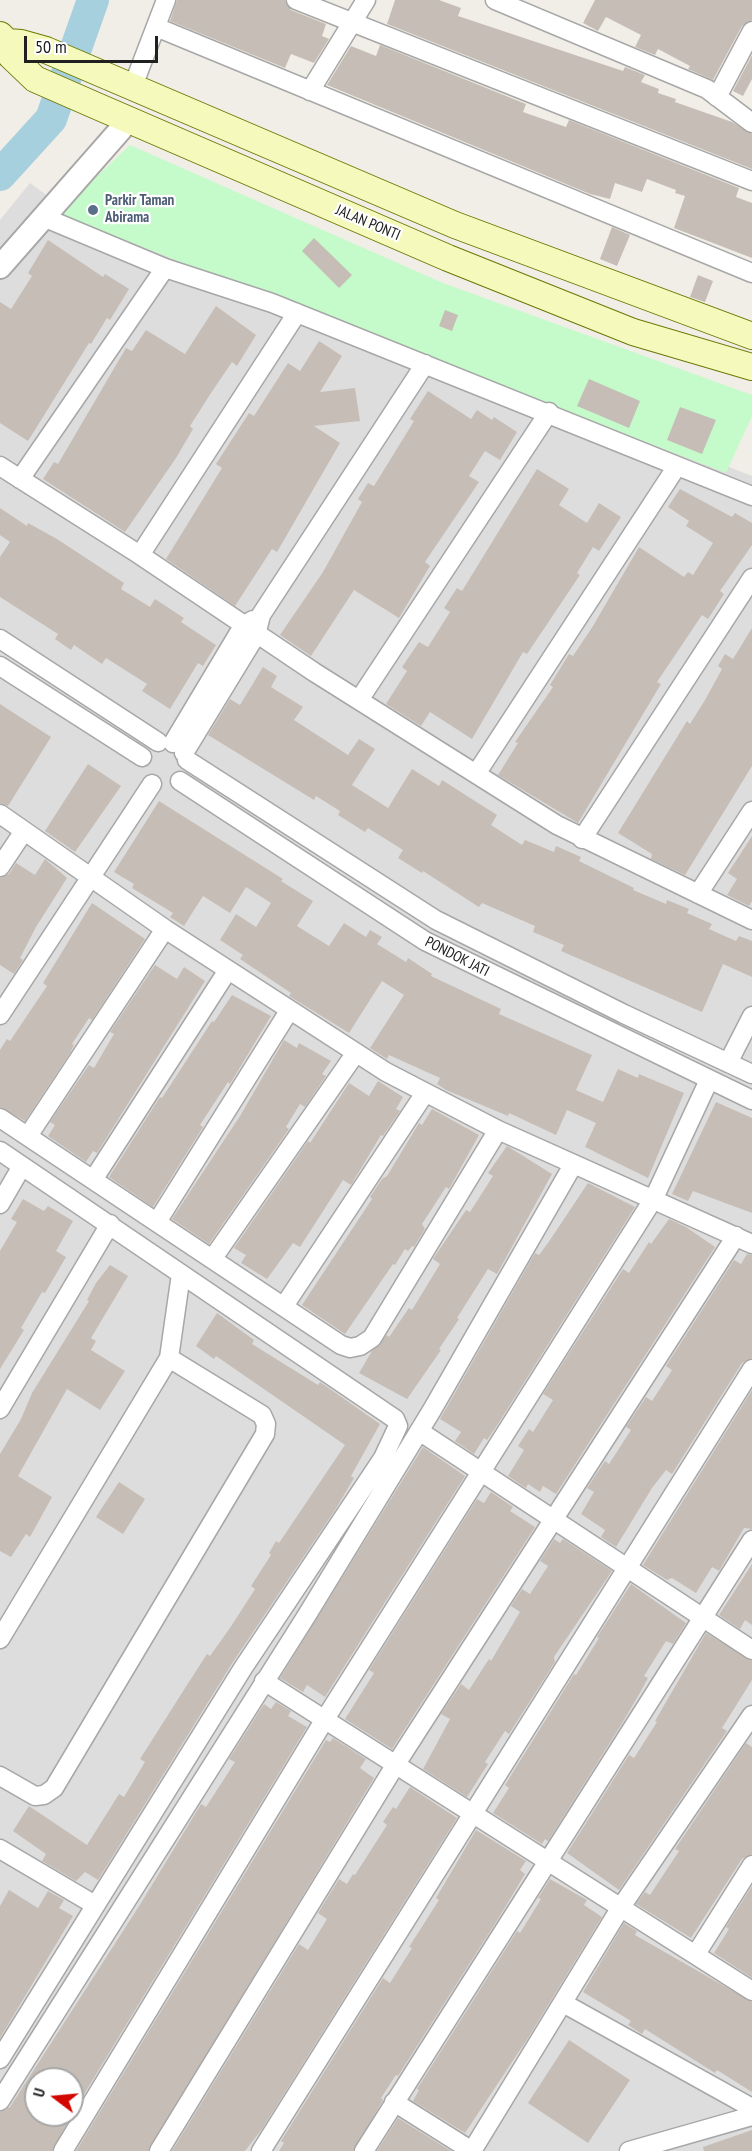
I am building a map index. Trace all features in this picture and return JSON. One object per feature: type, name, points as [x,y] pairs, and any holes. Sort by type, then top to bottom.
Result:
[{"type":"main road","name":"JALAN PONTI","points":[[3,38],[128,78],[455,225],[752,336]]},
{"type":"main road","name":"JALAN PONTI","points":[[3,38],[11,56],[35,79],[448,258],[633,332],[752,367]]},
{"type":"street","points":[[128,78],[154,34],[166,0]]},
{"type":"street","points":[[296,0],[752,181]]},
{"type":"street","points":[[310,91],[366,0]]},
{"type":"street","points":[[495,0],[707,89],[752,123]]},
{"type":"street","points":[[717,97],[752,31]]},
{"type":"street","points":[[154,34],[310,91],[752,273]]},
{"type":"street","points":[[0,267],[129,120]]},
{"type":"street","points":[[43,217],[165,268],[297,314],[549,412],[752,496]]},
{"type":"street","points":[[20,479],[165,268]]},
{"type":"street","points":[[140,555],[297,314]]},
{"type":"street","points":[[176,750],[146,750],[142,758],[143,772],[152,784],[166,787],[180,781],[184,775],[176,750],[250,630],[425,364]]},
{"type":"street","points":[[359,700],[549,412]]},
{"type":"street","points":[[0,466],[140,555],[250,630],[359,700],[582,839],[752,920]]},
{"type":"street","points":[[476,774],[677,466]]},
{"type":"street","points":[[582,839],[752,578]]},
{"type":"street","name":"PONDOK JATI","points":[[0,639],[176,750],[436,920],[624,1014],[752,1074]]},
{"type":"street","points":[[0,666],[142,758]]},
{"type":"street","name":"PONDOK JATI","points":[[180,781],[425,941],[616,1036],[752,1100]]},
{"type":"street","points":[[0,1015],[152,784]]},
{"type":"street","points":[[698,894],[752,811]]},
{"type":"street","points":[[0,814],[91,879],[355,1054],[498,1130],[744,1240],[555,1520],[396,1764],[159,2151]]},
{"type":"street","points":[[0,867],[24,831]]},
{"type":"street","points":[[28,1136],[165,929]]},
{"type":"street","points":[[93,1180],[228,970]]},
{"type":"street","points":[[157,1222],[289,1011]]},
{"type":"street","points":[[616,1036],[624,1014]]},
{"type":"street","points":[[728,1063],[752,1017]]},
{"type":"street","points":[[213,1258],[355,1054]]},
{"type":"street","points":[[63,2151],[325,1719],[483,1473],[654,1198],[709,1080]]},
{"type":"street","points":[[284,1306],[425,1093]]},
{"type":"street","points":[[0,1118],[341,1345],[350,1348],[360,1346],[372,1338],[498,1130]]},
{"type":"street","points":[[0,1151],[395,1419],[398,1426],[383,1458],[243,1668],[0,2059]]},
{"type":"street","points":[[0,2101],[419,1431],[573,1165]]},
{"type":"street","points":[[0,1203],[22,1166]]},
{"type":"street","points":[[0,1409],[110,1224]]},
{"type":"street","points":[[0,1639],[169,1358],[181,1274]]},
{"type":"street","points":[[0,1776],[35,1796],[44,1795],[54,1788],[265,1434],[266,1424],[262,1415],[169,1358]]},
{"type":"street","points":[[261,2151],[752,1369]]},
{"type":"street","points":[[419,1431],[627,1565],[752,1650]]},
{"type":"street","points":[[364,2151],[752,1539]]},
{"type":"street","points":[[264,1681],[474,1812],[752,1991]]},
{"type":"street","points":[[394,2102],[472,2151],[621,1907],[752,1715]]},
{"type":"street","points":[[1,1851],[95,1905]]},
{"type":"street","points":[[696,1954],[752,1865]]},
{"type":"street","points":[[562,2003],[752,2108]]},
{"type":"street","points":[[629,2151],[752,2116]]},
{"type":"shaded area","points":[[30,183],[71,213],[752,476],[752,2151],[0,2151],[0,220]]},
{"type":"green space","points":[[130,145],[443,283],[752,395],[752,416],[726,473],[57,214]]},
{"type":"building","points":[[177,0],[285,0],[291,10],[326,24],[322,36],[329,39],[314,63],[291,54],[285,68],[170,21]]},
{"type":"building","points":[[395,0],[439,0],[461,8],[458,16],[623,71],[625,67],[645,75],[641,82],[659,89],[658,93],[676,99],[675,102],[732,122],[752,134],[752,169],[387,24]]},
{"type":"building","points":[[595,0],[752,0],[752,20],[742,26],[713,80],[688,69],[690,66],[658,49],[655,55],[635,47],[641,35],[606,17],[598,31],[583,23]]},
{"type":"building","points":[[380,45],[526,104],[523,112],[566,127],[569,120],[739,188],[736,197],[752,203],[752,258],[674,228],[685,196],[675,193],[676,190],[647,179],[642,192],[615,183],[610,199],[590,194],[327,85],[351,46],[376,56]]},
{"type":"building","points":[[752,55],[752,79],[743,96],[733,91]]},
{"type":"building","points":[[612,227],[630,235],[617,266],[600,259]]},
{"type":"building","points":[[314,238],[352,275],[339,288],[302,251]]},
{"type":"building","points":[[48,240],[103,277],[105,274],[129,289],[110,320],[107,318],[91,344],[89,343],[28,441],[0,423],[0,302],[11,309],[32,276],[28,273]]},
{"type":"building","points":[[698,275],[713,281],[705,302],[690,297]]},
{"type":"building","points":[[216,306],[256,335],[237,366],[232,362],[211,393],[190,426],[193,429],[176,458],[125,532],[43,479],[54,462],[58,464],[126,348],[132,351],[146,330],[185,354]]},
{"type":"building","points":[[445,310],[458,315],[452,331],[439,326]]},
{"type":"building","points":[[319,341],[342,356],[320,392],[355,388],[360,421],[314,426],[340,443],[277,552],[272,549],[235,606],[166,559],[222,468],[216,464],[249,413],[254,416],[288,363],[300,371]]},
{"type":"building","points":[[589,379],[640,401],[629,428],[577,406]]},
{"type":"building","points":[[428,391],[471,419],[477,410],[492,420],[494,417],[517,432],[500,460],[485,451],[469,476],[479,482],[425,562],[430,566],[399,618],[354,590],[311,656],[280,635],[323,572],[362,502],[358,499],[368,483],[374,486],[414,421],[410,419]]},
{"type":"building","points":[[680,407],[716,420],[702,454],[667,440]]},
{"type":"building","points":[[537,469],[569,489],[559,505],[587,523],[599,503],[621,517],[599,551],[593,547],[577,573],[580,575],[527,654],[523,652],[472,739],[430,712],[421,726],[386,704],[407,671],[402,667],[419,642],[428,647],[450,612],[444,608],[457,588],[462,591]]},
{"type":"building","points":[[680,489],[732,517],[735,513],[752,523],[752,545],[720,591],[724,594],[708,619],[702,615],[657,682],[661,684],[578,823],[498,775],[518,743],[515,742],[553,687],[550,685],[569,654],[573,656],[593,626],[639,547],[684,577],[688,572],[693,575],[713,543],[686,526],[689,521],[668,507]]},
{"type":"building","points":[[0,508],[27,526],[28,523],[57,539],[124,583],[121,589],[150,607],[155,599],[184,618],[181,622],[216,645],[203,666],[198,663],[170,709],[142,691],[147,684],[106,658],[102,664],[74,645],[71,650],[55,639],[58,634],[0,597],[0,557],[10,542],[0,535]]},
{"type":"building","points":[[752,628],[752,766],[685,875],[651,859],[652,854],[618,833],[687,721],[690,724],[705,700],[722,669],[718,666],[725,654],[733,659]]},
{"type":"building","points":[[263,667],[277,676],[271,687],[303,707],[294,720],[348,755],[359,739],[375,749],[352,785],[388,808],[412,769],[439,786],[442,780],[497,815],[491,825],[522,845],[525,840],[554,852],[556,846],[581,857],[579,861],[634,888],[633,890],[666,904],[667,900],[689,909],[687,913],[712,924],[709,929],[736,941],[739,936],[752,941],[752,977],[723,964],[702,1012],[561,951],[564,945],[533,932],[535,926],[482,903],[479,907],[423,871],[422,873],[398,858],[403,850],[368,828],[365,832],[338,815],[340,811],[316,796],[314,800],[208,735],[230,699],[240,705]]},
{"type":"building","points":[[0,704],[51,737],[8,806],[0,803]]},
{"type":"building","points":[[88,764],[121,786],[75,852],[45,831]]},
{"type":"building","points":[[159,801],[283,879],[281,881],[313,901],[297,926],[329,946],[344,923],[366,937],[370,930],[382,937],[377,944],[406,962],[408,958],[432,974],[431,976],[501,1009],[499,1014],[592,1055],[576,1090],[603,1102],[618,1069],[638,1078],[639,1074],[684,1093],[648,1178],[585,1147],[596,1123],[567,1110],[556,1135],[509,1113],[508,1116],[446,1090],[437,1084],[440,1078],[389,1055],[387,1059],[370,1048],[404,995],[382,981],[349,1033],[289,996],[291,993],[240,959],[243,955],[220,940],[236,914],[256,927],[271,903],[246,887],[230,913],[203,896],[184,926],[170,917],[173,913],[132,888],[134,884],[114,872]]},
{"type":"building","points":[[752,836],[752,901],[749,906],[727,895],[737,879],[728,873]]},
{"type":"building","points":[[45,859],[67,878],[36,927],[20,958],[23,960],[14,974],[0,965],[0,878],[9,874],[16,863],[35,875]]},
{"type":"building","points":[[92,903],[145,939],[92,1020],[89,1018],[72,1044],[74,1045],[70,1053],[25,1121],[0,1107],[0,1050],[7,1039],[10,1041],[47,986],[43,983]]},
{"type":"building","points":[[155,965],[177,979],[184,967],[205,981],[97,1153],[93,1151],[86,1162],[48,1136],[55,1125],[50,1122],[89,1065],[94,1068],[114,1034],[110,1032]]},
{"type":"building","points":[[232,995],[271,1016],[230,1084],[228,1082],[200,1125],[203,1127],[153,1207],[109,1177],[160,1097],[162,1098],[212,1021],[214,1022]]},
{"type":"building","points":[[284,1040],[297,1048],[299,1043],[331,1061],[322,1074],[326,1076],[305,1107],[300,1104],[286,1127],[289,1129],[209,1244],[172,1219],[240,1116]]},
{"type":"building","points":[[378,1081],[403,1097],[396,1109],[400,1111],[383,1136],[381,1135],[351,1185],[343,1180],[300,1247],[293,1243],[267,1279],[241,1263],[246,1255],[234,1248],[308,1141],[310,1143],[349,1083],[369,1096]]},
{"type":"building","points":[[716,1102],[752,1118],[752,1213],[693,1191],[688,1201],[672,1194]]},
{"type":"building","points":[[432,1109],[479,1135],[449,1189],[446,1187],[422,1224],[425,1229],[414,1247],[412,1246],[408,1251],[405,1249],[395,1265],[393,1264],[345,1334],[302,1305],[419,1123],[422,1125]]},
{"type":"building","points":[[507,1146],[552,1174],[497,1274],[488,1269],[439,1349],[441,1350],[407,1399],[359,1373],[372,1351],[387,1335],[389,1337],[409,1308],[412,1310],[440,1264],[433,1259],[466,1210],[470,1212],[493,1176],[488,1173]]},
{"type":"building","points":[[588,1183],[635,1207],[496,1427],[487,1440],[484,1438],[474,1454],[455,1441],[461,1432],[440,1419],[535,1253],[539,1255]]},
{"type":"building","points":[[23,1199],[44,1211],[48,1206],[73,1221],[56,1251],[66,1257],[45,1293],[42,1292],[21,1328],[24,1330],[0,1369],[0,1251],[17,1222],[11,1219]]},
{"type":"building","points":[[669,1219],[686,1227],[715,1247],[556,1494],[543,1486],[540,1492],[528,1484],[526,1488],[508,1476],[524,1450],[518,1446],[529,1429],[533,1432],[553,1400],[543,1394],[623,1269],[629,1273],[649,1242],[651,1244]]},
{"type":"building","points":[[747,1254],[752,1255],[752,1358],[742,1363],[672,1474],[666,1470],[652,1488],[616,1547],[601,1537],[605,1530],[581,1514],[594,1492],[587,1488],[605,1461],[609,1464],[631,1430],[626,1427],[646,1397],[652,1401],[672,1370],[666,1366],[734,1260],[741,1264]]},
{"type":"building","points":[[110,1265],[128,1276],[91,1338],[96,1341],[91,1350],[125,1371],[100,1410],[67,1389],[18,1476],[52,1497],[30,1537],[26,1534],[11,1557],[0,1551],[0,1454],[21,1419],[32,1393],[89,1301],[87,1300],[96,1283]]},
{"type":"building","points":[[217,1313],[254,1340],[252,1344],[318,1385],[320,1382],[380,1424],[351,1476],[354,1478],[335,1510],[233,1662],[98,1880],[85,1872],[76,1881],[42,1861],[46,1854],[13,1831],[29,1806],[87,1845],[119,1794],[124,1797],[145,1762],[140,1759],[207,1654],[210,1656],[255,1589],[251,1586],[271,1555],[269,1553],[276,1541],[279,1543],[345,1445],[216,1356],[214,1359],[196,1346]]},
{"type":"building","points":[[752,1390],[752,1529],[744,1528],[719,1571],[712,1567],[696,1593],[672,1578],[667,1580],[643,1565]]},
{"type":"building","points":[[423,1447],[465,1476],[325,1697],[307,1685],[303,1692],[280,1678]]},
{"type":"building","points":[[119,1482],[145,1499],[123,1534],[96,1517]]},
{"type":"building","points":[[491,1492],[513,1507],[510,1511],[535,1527],[392,1749],[345,1719],[374,1673],[369,1670],[477,1499],[484,1503]]},
{"type":"building","points":[[554,1539],[560,1543],[563,1539],[612,1571],[554,1657],[555,1662],[509,1734],[505,1731],[485,1762],[488,1764],[467,1797],[423,1769],[450,1719],[441,1714],[461,1684],[469,1690],[489,1659],[491,1661],[520,1612],[511,1606],[522,1589],[530,1594],[548,1566],[540,1561]]},
{"type":"building","points":[[752,1564],[752,1625],[745,1620],[740,1629],[719,1615]]},
{"type":"building","points":[[631,1584],[686,1623],[673,1644],[666,1641],[644,1676],[648,1678],[621,1725],[548,1841],[545,1839],[542,1844],[493,1813],[509,1788],[505,1785]]},
{"type":"building","points":[[706,1633],[752,1661],[752,1680],[722,1728],[727,1731],[619,1890],[567,1853],[629,1755],[634,1758],[657,1722],[655,1721]]},
{"type":"building","points":[[276,1702],[291,1711],[288,1716],[307,1727],[84,2094],[84,2067],[36,2067],[141,1903],[201,1804],[206,1807],[235,1762],[229,1759],[264,1704],[271,1709]]},
{"type":"building","points":[[333,1738],[366,1759],[360,1768],[374,1778],[148,2151],[76,2151],[326,1740],[330,1742]]},
{"type":"building","points":[[746,1743],[752,1747],[752,1854],[742,1859],[691,1938],[636,1904],[645,1892],[650,1895],[679,1851],[675,1849]]},
{"type":"building","points":[[410,1787],[457,1818],[262,2129],[245,2151],[172,2151],[299,1944],[308,1950],[327,1919],[318,1913],[339,1879],[347,1884],[353,1874],[355,1875],[387,1825],[383,1822],[393,1807],[396,1809]]},
{"type":"building","points":[[476,1830],[526,1861],[520,1870],[525,1874],[498,1919],[398,2076],[396,2075],[381,2098],[383,2100],[353,2151],[279,2151],[284,2143],[281,2141],[383,1978],[390,1983],[412,1948],[409,1947],[439,1900],[436,1898]]},
{"type":"building","points":[[550,1879],[587,1900],[584,1905],[602,1917],[528,2038],[465,2133],[413,2101],[419,2090],[417,2089],[517,1931],[520,1933],[541,1899],[538,1898]]},
{"type":"building","points":[[752,1886],[752,1978],[714,1953],[729,1929],[726,1927]]},
{"type":"building","points":[[9,1890],[38,1908],[48,1891],[64,1900],[59,1908],[73,1916],[0,2038],[0,1906]]},
{"type":"building","points":[[624,1923],[637,1931],[635,1935],[752,2002],[752,2092],[717,2070],[715,2073],[645,2029],[642,2034],[628,2025],[631,2021],[583,1992]]},
{"type":"building","points":[[569,2040],[630,2080],[588,2143],[528,2103]]},
{"type":"building","points":[[24,2085],[24,2127],[65,2127],[52,2151],[0,2151],[0,2112],[10,2107]]},
{"type":"building","points":[[398,2118],[451,2151],[377,2151]]},
{"type":"building","points":[[752,2130],[752,2151],[704,2151],[703,2147]]},
{"type":"waterway","points":[[0,175],[51,119],[93,0]]},
{"type":"place","name":"Parkir Taman Abirama","points":[[93,210]]}]
